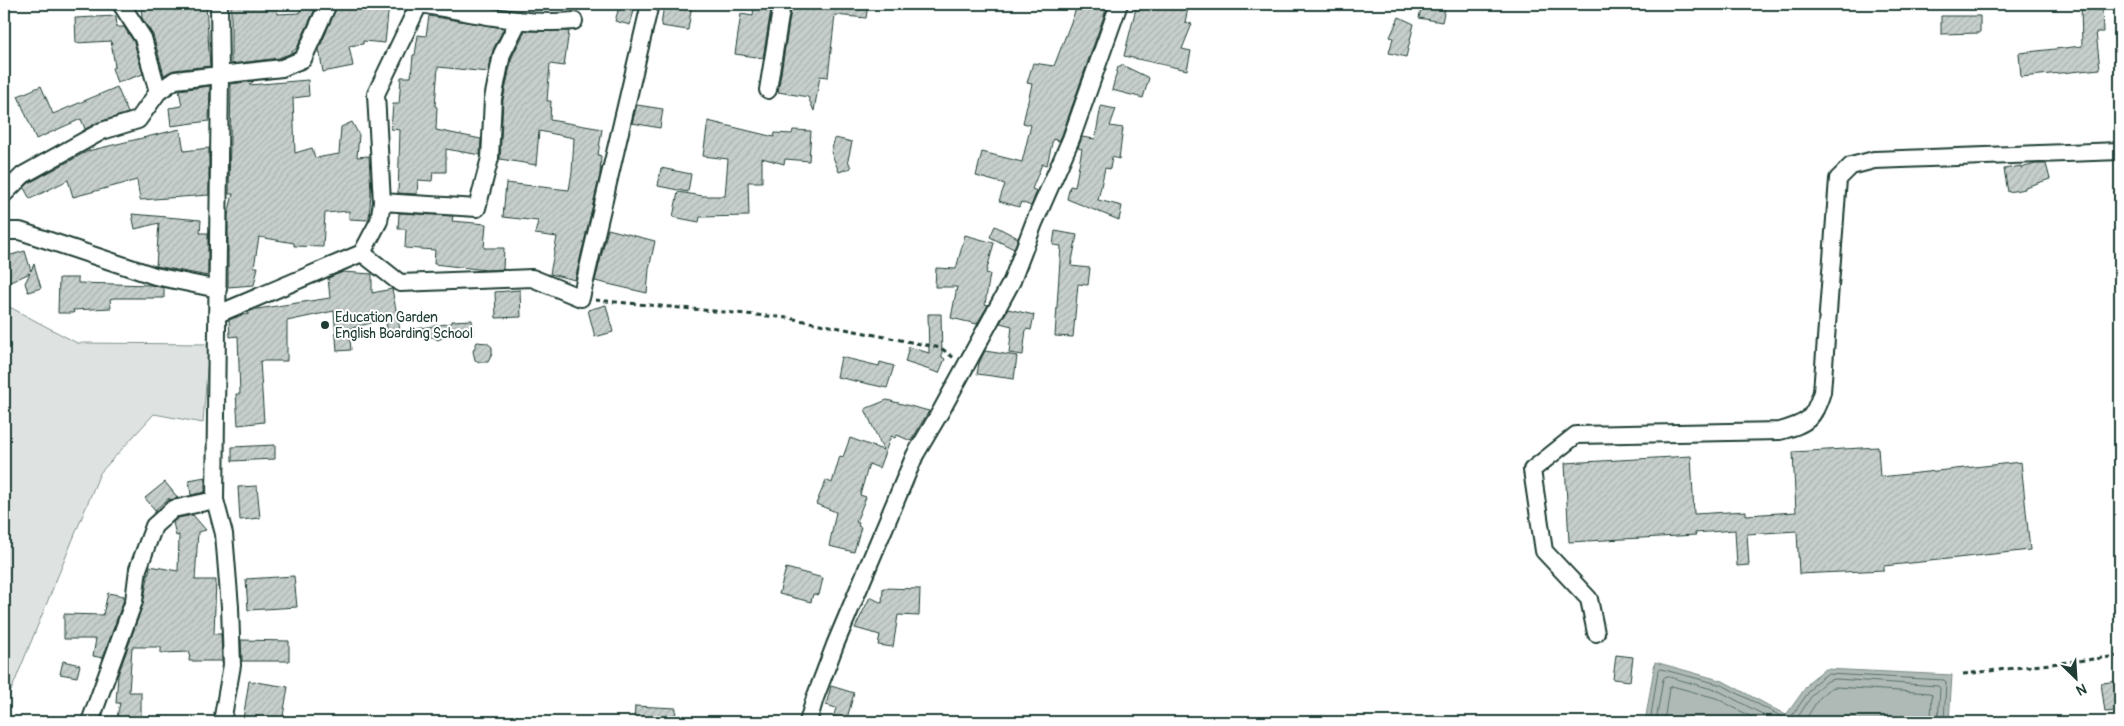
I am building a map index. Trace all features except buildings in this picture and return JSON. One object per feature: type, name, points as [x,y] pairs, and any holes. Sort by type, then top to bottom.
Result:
[{"type":"street","points":[[121,4],[143,38],[158,92]]},
{"type":"street","points":[[219,4],[218,314],[214,500],[224,534],[230,607],[232,664],[222,722]]},
{"type":"street","points":[[4,194],[23,175],[102,131],[138,120],[158,92],[175,80],[282,68],[303,59],[328,4]]},
{"type":"street","points":[[218,314],[362,253],[378,221],[382,202],[376,94],[419,4],[518,20],[550,23],[574,21]]},
{"type":"street","points":[[362,253],[400,283],[532,278],[581,298],[650,4]]},
{"type":"street","points":[[768,90],[782,4]]},
{"type":"street","points":[[808,722],[835,645],[915,455],[1012,281],[1034,223],[1071,139],[1120,4]]},
{"type":"street","points":[[382,202],[476,208],[490,158],[493,99],[502,54],[518,20]]},
{"type":"street","points":[[1596,633],[1589,599],[1544,551],[1532,470],[1576,435],[1780,431],[1802,425],[1816,412],[1822,392],[1838,179],[1851,166],[1874,160],[2120,152]]},
{"type":"street","points":[[4,231],[20,231],[155,276],[218,290]]},
{"type":"street","points":[[90,722],[134,601],[138,569],[154,526],[173,509],[214,500]]},
{"type":"path","points":[[581,298],[790,318],[941,348],[965,365]]},
{"type":"path","points":[[1963,674],[2120,656]]},
{"type":"shaded area","points":[[4,304],[77,343],[209,344],[203,423],[154,414],[100,473],[4,708]]},
{"type":"water","points":[[1655,662],[1723,681],[1786,715],[1811,680],[1825,669],[1952,675],[1949,722],[1645,722]]},
{"type":"place","name":"Education Garden English Boarding School","points":[[325,325]]}]
